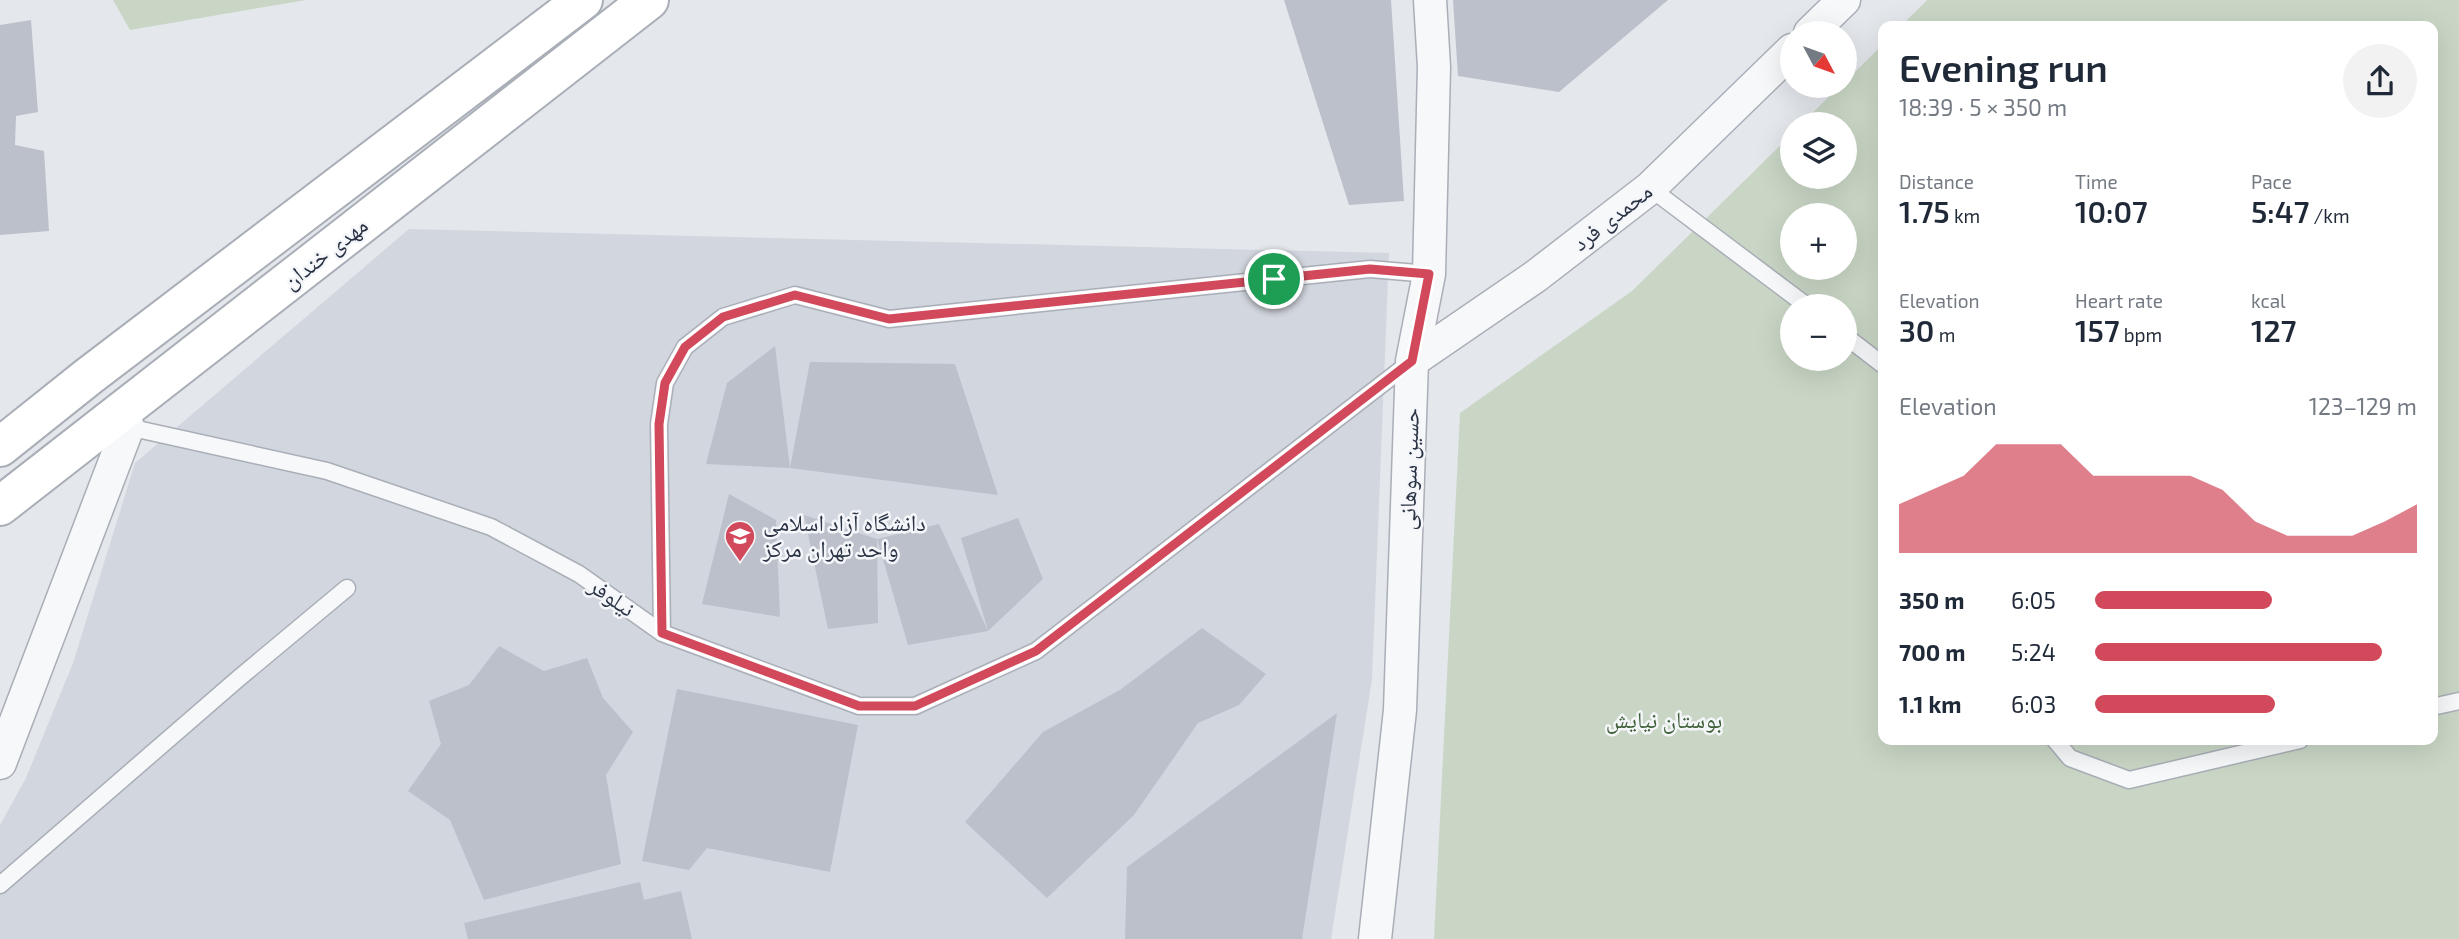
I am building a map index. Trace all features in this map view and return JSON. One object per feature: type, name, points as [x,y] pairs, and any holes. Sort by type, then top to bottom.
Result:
[{"type":"main road","name":"مهدی خندان","points":[[0,447],[89,376],[583,0]]},
{"type":"main road","name":"مهدی خندان","points":[[0,506],[123,421],[649,0]]},
{"type":"street","name":"حسین سوهانی","points":[[1375,939],[1400,710],[1412,361],[1429,274],[1434,67],[1430,0]]},
{"type":"street","points":[[1822,21],[1844,0]]},
{"type":"street","name":"محمدی فرد","points":[[1412,361],[1536,276],[1650,188],[1780,62]]},
{"type":"street","points":[[0,763],[123,421]]},
{"type":"lane","points":[[1650,188],[1791,294]]},
{"type":"lane","points":[[662,633],[659,424],[665,383],[685,347],[723,317],[795,295],[889,319],[1370,269],[1429,274]]},
{"type":"lane","points":[[1857,345],[1878,361]]},
{"type":"lane","name":"نیلوفر","points":[[123,421],[327,471],[491,527],[579,573],[662,633],[859,706],[915,706],[1036,651],[1412,361]]},
{"type":"lane","points":[[0,885],[347,588]]},
{"type":"lane","points":[[2438,706],[2459,701]]},
{"type":"lane","points":[[2058,745],[2070,758],[2129,779],[2278,745]]},
{"type":"shaded area","name":"دانشگاه آزاد اسلامی واحد تهران مرکز","points":[[409,229],[1389,253],[1372,679],[1331,939],[0,939],[0,825],[26,778],[73,663],[135,463]]},
{"type":"green space","points":[[113,0],[306,0],[130,30]]},
{"type":"green space","name":"بوستان نیایش","points":[[1927,0],[2459,0],[2459,939],[1434,939],[1460,413],[1632,291],[1780,146],[1780,189],[1857,189],[1857,112],[1813,112],[1828,98],[1857,98],[1857,70],[1878,49],[1878,745],[2438,745],[2438,21],[1906,21]]},
{"type":"building","points":[[1284,0],[1391,0],[1404,201],[1349,205]]},
{"type":"building","points":[[1453,0],[1668,0],[1559,92],[1458,76]]},
{"type":"building","points":[[31,20],[38,112],[16,116],[15,145],[44,151],[49,231],[0,235],[0,25]]},
{"type":"building","points":[[775,346],[790,468],[706,464],[727,383]]},
{"type":"building","points":[[810,362],[955,364],[998,495],[790,468]]},
{"type":"building","points":[[729,494],[776,520],[780,617],[702,604]]},
{"type":"building","points":[[804,515],[877,539],[878,623],[828,629]]},
{"type":"building","points":[[1018,518],[1043,579],[988,631],[961,538]]},
{"type":"building","points":[[939,524],[988,631],[908,645],[877,539]]},
{"type":"building","points":[[1202,628],[1266,674],[1239,705],[1198,723],[1134,815],[1047,898],[965,822],[1043,732],[1120,690]]},
{"type":"building","points":[[499,646],[544,671],[587,658],[603,698],[633,732],[606,775],[621,864],[484,900],[450,820],[408,791],[441,744],[429,701],[469,685]]},
{"type":"building","points":[[677,689],[858,725],[830,872],[707,848],[689,870],[642,861]]},
{"type":"building","points":[[1337,713],[1302,939],[1125,939],[1127,867]]},
{"type":"building","points":[[640,882],[644,900],[681,891],[692,939],[468,939],[464,923]]},
{"type":"place","name":"دانشگاه آزاد اسلامی واحد تهران مرکز","points":[[740,563]]},
{"type":"route","points":[[1370,269],[1429,274],[1412,361],[1036,651],[915,706],[859,706],[662,633],[659,424],[665,383],[685,347],[723,317],[795,295],[889,319],[1274,279],[1370,269]]}]
